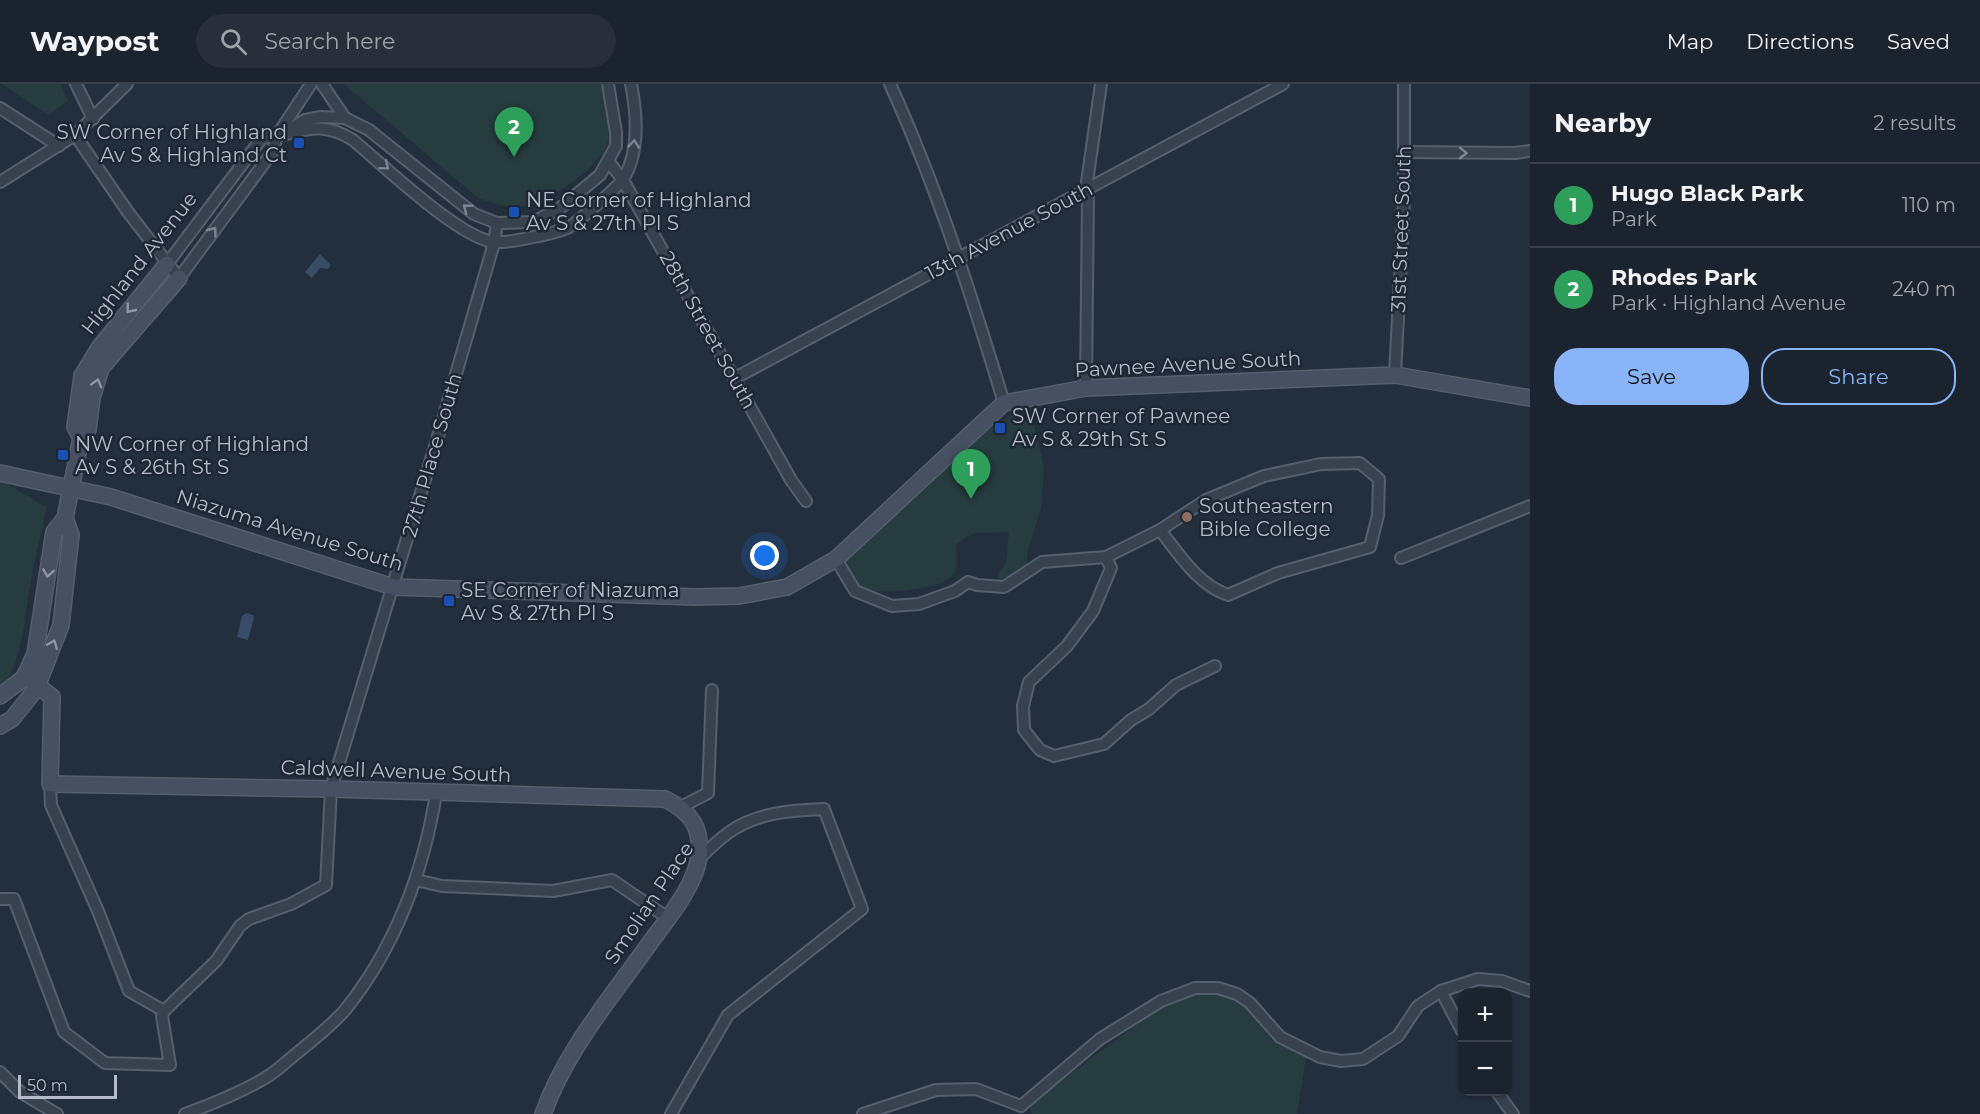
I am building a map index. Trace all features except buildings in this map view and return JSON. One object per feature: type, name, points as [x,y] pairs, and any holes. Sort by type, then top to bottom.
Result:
[{"type":"street","points":[[76,84],[93,118]]},
{"type":"street","points":[[0,182],[75,135],[127,84]]},
{"type":"street","points":[[276,136],[311,84]]},
{"type":"street","name":"Highland Avenue","points":[[322,84],[345,118]]},
{"type":"street","name":"Highland Avenue","points":[[276,136],[305,120],[321,117],[345,118],[369,130],[474,214],[497,223],[533,222],[559,209],[600,175],[616,146],[608,84]]},
{"type":"street","points":[[494,243],[535,237],[570,227],[623,180],[634,151],[636,111],[631,84]]},
{"type":"street","points":[[890,84],[918,144],[959,258],[1004,403],[836,559],[855,591],[892,606],[919,604],[955,591],[968,582],[1004,587],[1042,562],[1106,557],[1160,530],[1206,500],[1264,476],[1321,464],[1360,463],[1379,479],[1378,515],[1370,547],[1278,573],[1228,595],[1212,589],[1188,566],[1160,530]]},
{"type":"street","points":[[1086,388],[1088,195],[1086,189],[1101,84]]},
{"type":"street","name":"13th Avenue South","points":[[735,378],[1282,84]]},
{"type":"street","name":"31st Street South","points":[[1395,375],[1404,201],[1404,84]]},
{"type":"street","points":[[0,108],[59,146]]},
{"type":"street","name":"Highland Avenue","points":[[81,438],[75,427],[82,376],[99,348],[167,264],[262,138],[318,127],[338,131],[353,140],[459,228],[494,243]]},
{"type":"street","points":[[75,135],[128,212],[178,278]]},
{"type":"street","name":"Highland Avenue","points":[[31,679],[54,532],[64,518],[81,438],[88,430],[92,398],[101,368],[178,278],[274,150],[276,136]]},
{"type":"street","points":[[1404,152],[1515,153],[1530,151]]},
{"type":"street","name":"28th Street South","points":[[608,160],[623,180],[806,501]]},
{"type":"street","name":"27th Place South","points":[[164,1011],[216,962],[240,926],[249,919],[291,904],[326,885],[331,789],[494,243],[497,223]]},
{"type":"street","name":"Pawnee Avenue South","points":[[1004,403],[1086,388],[1395,375],[1530,398]]},
{"type":"street","name":"Niazuma Avenue South","points":[[0,473],[111,496],[393,587],[696,597],[739,596],[787,587],[836,559]]},
{"type":"street","points":[[1401,558],[1530,506]]},
{"type":"street","name":"Highland Avenue","points":[[0,726],[12,719],[61,625],[71,535],[64,518]]},
{"type":"street","points":[[1106,557],[1111,568],[1093,611],[1067,646],[1029,682],[1023,706],[1024,730],[1040,750],[1054,756],[1104,744],[1176,686],[1215,666]]},
{"type":"street","name":"Highland Avenue","points":[[0,696],[24,678],[31,679]]},
{"type":"street","points":[[0,899],[14,898],[64,1032],[105,1064],[170,1065],[162,1016],[164,1011],[129,991],[98,911],[51,805],[52,697],[31,679]]},
{"type":"street","points":[[699,858],[699,839],[693,820],[681,807],[708,793],[712,690]]},
{"type":"street","name":"Caldwell Avenue South","points":[[50,784],[331,789],[665,799],[681,807]]},
{"type":"street","points":[[185,1114],[266,1078],[312,1041],[344,1011],[383,955],[416,880],[429,833],[436,793]]},
{"type":"street","name":"Smolian Place","points":[[543,1114],[557,1078],[588,1029],[668,918],[693,878],[699,858],[729,832],[752,822],[785,811],[824,809],[862,909],[728,1015],[671,1114]]},
{"type":"street","points":[[416,880],[442,886],[553,891],[612,880],[668,918]]},
{"type":"street","points":[[863,1114],[936,1090],[976,1089],[1023,1110],[1100,1039],[1161,1001],[1195,988],[1218,988],[1237,994],[1250,1003],[1280,1037],[1320,1057],[1341,1061],[1363,1059],[1398,1036],[1418,1006],[1441,991],[1478,979],[1502,981],[1530,991]]},
{"type":"street","points":[[1441,991],[1458,1023]]},
{"type":"street","points":[[0,1072],[20,1092],[57,1114]]},
{"type":"street","points":[[1500,1096],[1513,1114]]},
{"type":"green space","points":[[2,84],[60,84],[68,101],[49,115]]},
{"type":"green space","points":[[344,84],[602,84],[608,114],[609,137],[602,153],[594,163],[558,192],[533,204],[500,205],[478,198]]},
{"type":"green space","points":[[1028,409],[1032,416],[1044,468],[1041,508],[1028,550],[1026,567],[1018,573],[998,580],[999,572],[1006,562],[1009,532],[974,533],[956,544],[955,572],[951,578],[943,582],[920,589],[895,591],[874,591],[858,587],[847,571],[842,558],[969,438]]},
{"type":"green space","points":[[0,480],[47,507],[18,653],[7,680],[0,689]]},
{"type":"green space","points":[[1198,992],[1226,994],[1248,1006],[1271,1040],[1306,1057],[1297,1114],[1032,1114],[1029,1105],[1167,1002]]},
{"type":"water","points":[[320,254],[331,265],[328,269],[320,268],[312,278],[305,272]]},
{"type":"water","points":[[246,613],[253,615],[254,618],[248,640],[237,637],[242,616]]},
{"type":"place","name":"SW Corner of Highland Av S & Highland Ct","points":[[299,143]]},
{"type":"place","name":"Rhodes Park","points":[[514,157]]},
{"type":"place","name":"NE Corner of Highland Av S & 27th Pl S","points":[[514,212]]},
{"type":"place","name":"SW Corner of Pawnee Av S & 29th St S","points":[[1000,428]]},
{"type":"place","name":"NW Corner of Highland Av S & 26th St S","points":[[63,455]]},
{"type":"place","name":"Hugo Black Park","points":[[971,499]]},
{"type":"place","name":"Southeastern Bible College","points":[[1187,517]]},
{"type":"place","name":"SE Corner of Niazuma Av S & 27th Pl S","points":[[449,601]]}]
